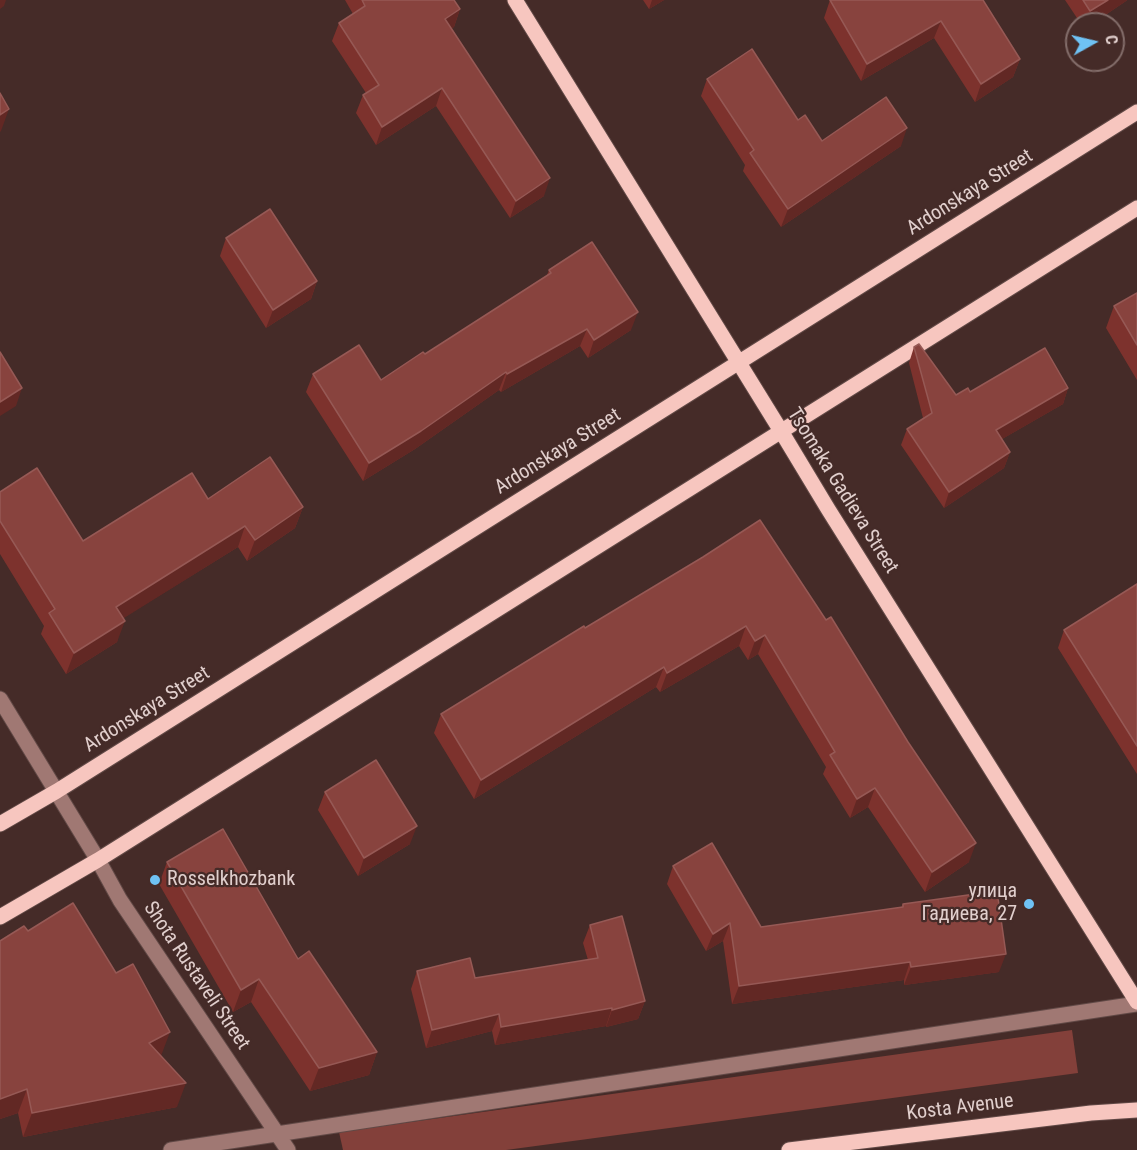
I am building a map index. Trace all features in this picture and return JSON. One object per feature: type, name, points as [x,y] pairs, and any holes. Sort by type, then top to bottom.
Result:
[{"type":"main road","name":"Tsomaka Gadieva Street","points":[[515,0],[828,509],[1137,1003]]},
{"type":"main road","name":"Ardonskaya Street","points":[[0,824],[57,791],[1137,112]]},
{"type":"main road","points":[[0,917],[98,860],[1137,208]]},
{"type":"main road","name":"Kosta Avenue","points":[[789,1150],[1079,1114],[1137,1110]]},
{"type":"street","name":"Shota Rustaveli Street","points":[[0,699],[120,900],[288,1150]]},
{"type":"street","points":[[171,1150],[1137,1003]]},
{"type":"shaded area","points":[[1072,1030],[1078,1073],[506,1150],[343,1150],[339,1132]]},
{"type":"building","points":[[362,0],[454,0],[460,9],[445,19],[550,178],[516,201],[442,88],[382,127],[363,95],[379,85],[339,23],[365,6]]},
{"type":"building","points":[[830,0],[983,0],[1020,59],[981,84],[941,21],[867,64]]},
{"type":"building","points":[[1083,0],[1108,0],[1090,11]]},
{"type":"building","points":[[752,49],[798,120],[805,115],[822,141],[886,97],[907,128],[788,209],[750,153],[754,150],[707,79]]},
{"type":"building","points":[[0,93],[9,109],[0,115]]},
{"type":"building","points":[[270,209],[317,281],[273,310],[226,238]]},
{"type":"building","points":[[592,242],[638,312],[594,340],[587,329],[507,374],[506,372],[421,431],[369,463],[313,374],[359,345],[381,380],[551,273],[549,270]]},
{"type":"building","points":[[1137,293],[1137,345],[1114,306]]},
{"type":"building","points":[[919,344],[956,395],[968,388],[970,392],[1045,348],[1068,388],[996,430],[1010,452],[949,492],[907,429],[932,413],[914,347]]},
{"type":"building","points":[[0,352],[22,388],[0,402]]},
{"type":"building","points":[[270,457],[303,507],[255,540],[245,526],[116,607],[125,621],[74,653],[49,613],[55,609],[0,521],[0,492],[37,468],[83,541],[192,473],[208,499]]},
{"type":"building","points":[[760,520],[826,620],[831,617],[908,742],[976,843],[932,872],[875,788],[857,799],[830,755],[835,752],[765,635],[755,641],[746,626],[667,673],[664,667],[481,780],[441,714],[584,626],[585,628],[703,557]]},
{"type":"building","points":[[1137,584],[1137,746],[1064,630]]},
{"type":"building","points":[[376,760],[417,826],[364,858],[325,792]]},
{"type":"building","points":[[223,829],[298,959],[309,951],[377,1052],[319,1068],[259,979],[241,990],[167,862]]},
{"type":"building","points":[[712,843],[761,927],[997,891],[1006,954],[911,967],[910,962],[739,986],[730,923],[713,934],[673,866]]},
{"type":"building","points":[[73,903],[116,973],[133,964],[170,1032],[149,1043],[186,1083],[32,1113],[27,1089],[0,1099],[0,941],[24,926],[28,931]]},
{"type":"building","points":[[622,916],[645,1001],[612,1010],[612,1008],[501,1027],[499,1014],[432,1030],[417,971],[470,958],[475,978],[598,958],[590,925]]},
{"type":"place","name":"Rosselkhozbank","points":[[155,880]]},
{"type":"place","name":"улица Гадиева, 27","points":[[1029,904]]}]
